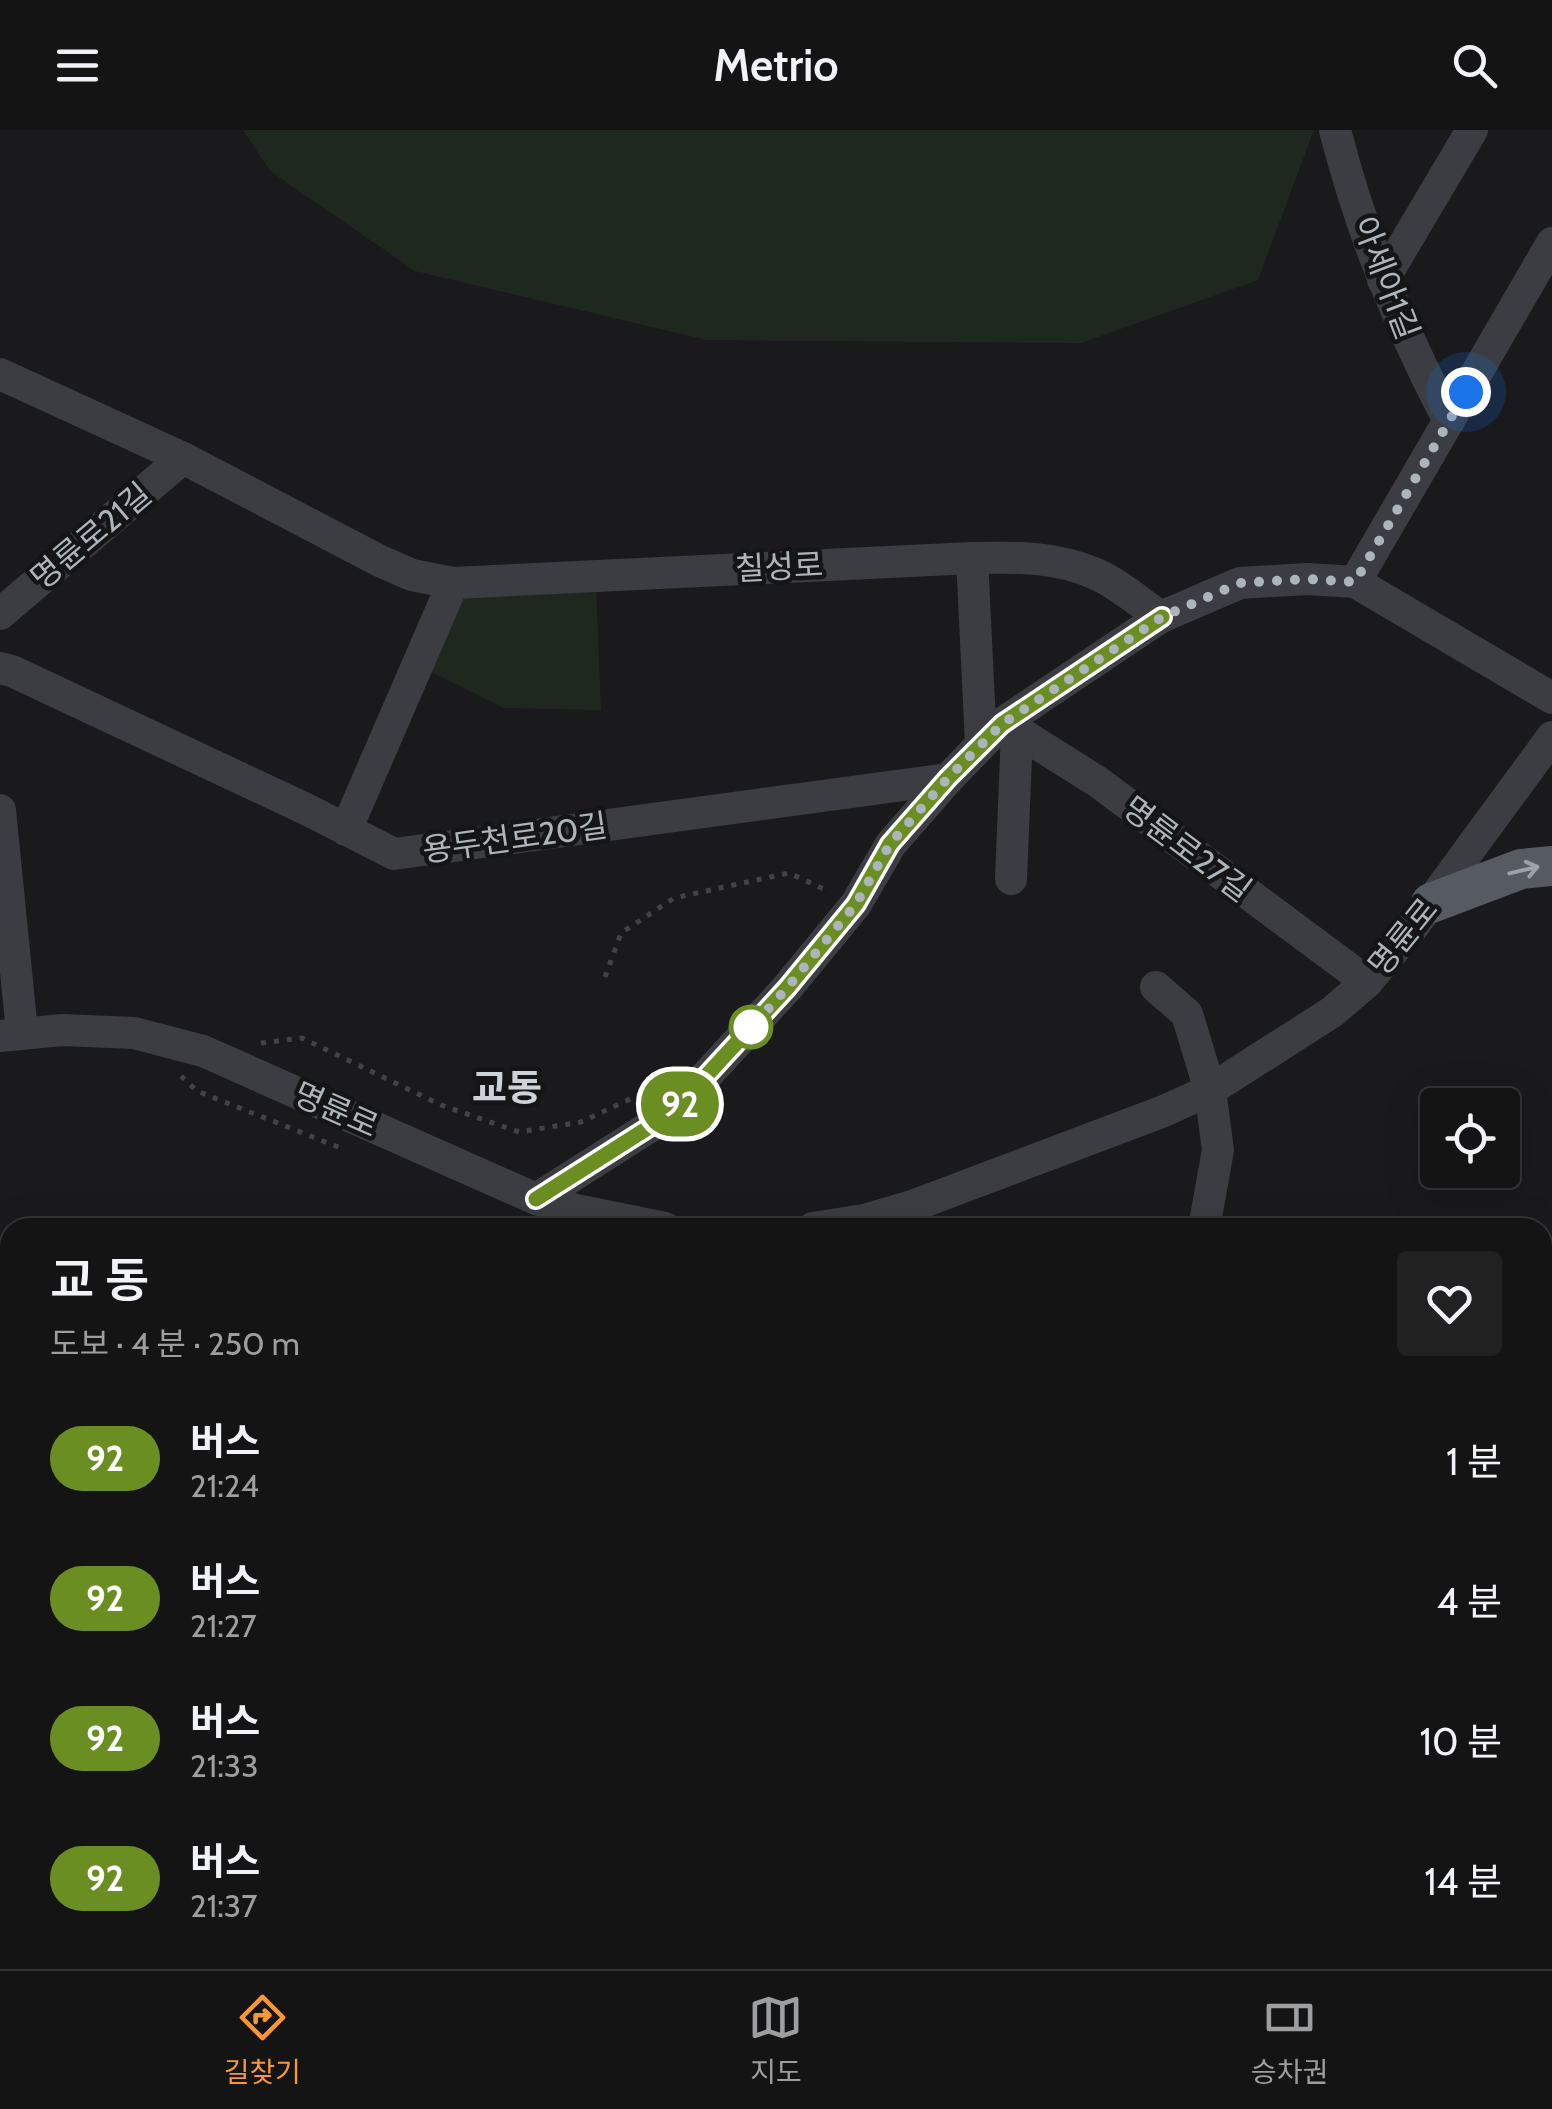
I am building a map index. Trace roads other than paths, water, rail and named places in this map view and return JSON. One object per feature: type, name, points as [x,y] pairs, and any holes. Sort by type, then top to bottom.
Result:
[{"type":"main road","points":[[1431,904],[1521,869],[1552,866]]},
{"type":"street","name":"아세아1길","points":[[1334,130],[1383,280],[1449,421]]},
{"type":"street","points":[[1383,280],[1472,130]]},
{"type":"street","points":[[1355,582],[1552,243]]},
{"type":"street","name":"칠성로","points":[[1,382],[183,458],[380,561],[412,574],[453,583],[1034,557],[1098,574],[1162,617]]},
{"type":"street","name":"명륜로21길","points":[[0,614],[183,458]]},
{"type":"street","points":[[972,558],[1000,733],[1011,880]]},
{"type":"street","points":[[536,1199],[673,1112],[787,988],[856,904],[890,844],[948,778],[1000,733],[1162,617],[1240,583],[1307,579],[1355,582],[1552,698]]},
{"type":"street","points":[[346,830],[453,583]]},
{"type":"street","name":"용두천로20길","points":[[0,668],[394,854],[948,778]]},
{"type":"street","name":"명륜로27길","points":[[1000,733],[1098,782],[1367,982]]},
{"type":"street","name":"명륜로","points":[[871,1218],[915,1206],[1210,1090],[1332,1012],[1367,982],[1431,904],[1552,737]]},
{"type":"street","points":[[0,810],[11,1034]]},
{"type":"street","points":[[1156,987],[1187,1014],[1210,1090],[1218,1150],[1206,1218]]},
{"type":"street","name":"명륜로","points":[[11,1034],[62,1030],[134,1033],[203,1050],[536,1199],[616,1218]]},
{"type":"district","name":"교동","points":[[507,1088]]}]
